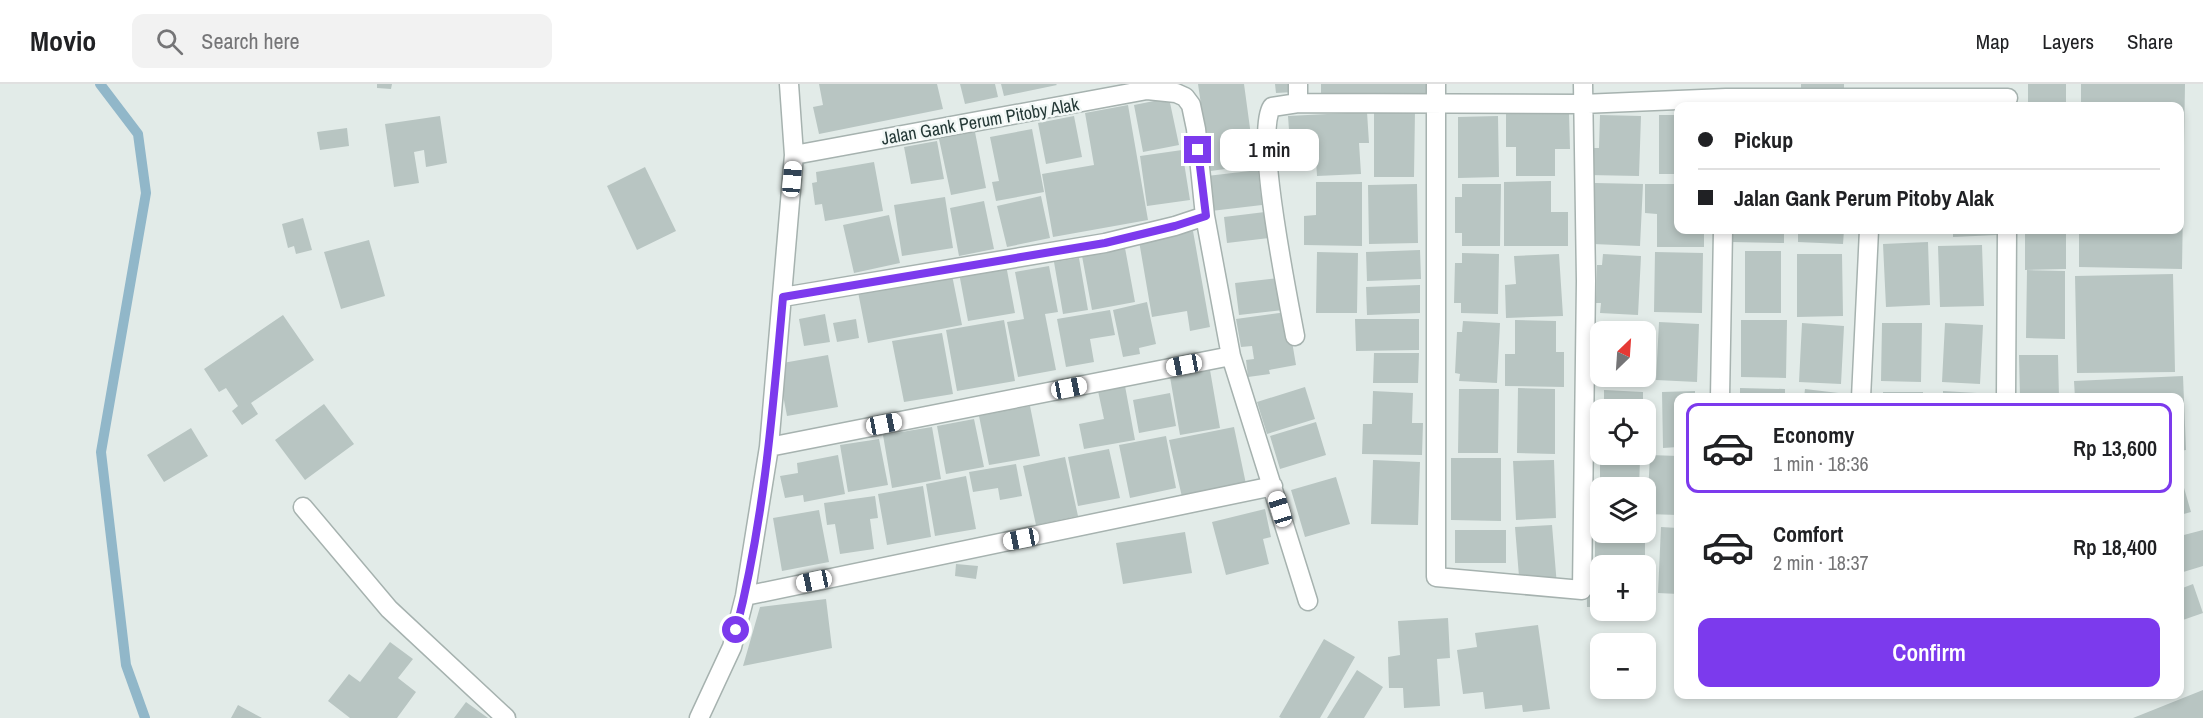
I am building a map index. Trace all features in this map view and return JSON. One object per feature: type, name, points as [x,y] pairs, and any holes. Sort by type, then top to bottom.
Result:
[{"type":"street","points":[[699,718],[732,647],[745,596],[769,447],[794,155],[789,84]]},
{"type":"street","points":[[1298,84],[1298,103]]},
{"type":"street","points":[[1436,84],[1436,577],[1582,590],[1586,281],[1583,84]]},
{"type":"street","name":"Jalan Gank Perum Pitoby Alak","points":[[794,155],[1147,90],[1163,90],[1185,97],[1191,105],[1196,129],[1206,216],[1231,356],[1308,601]]},
{"type":"street","points":[[1294,336],[1271,201],[1266,122],[1272,106],[1298,103],[1582,104],[1726,96],[2008,96]]},
{"type":"street","points":[[783,297],[1105,243],[1206,216]]},
{"type":"street","points":[[1720,393],[1723,234]]},
{"type":"street","points":[[1861,393],[1869,234]]},
{"type":"street","points":[[2006,393],[2007,234]]},
{"type":"street","points":[[769,447],[1231,356]]},
{"type":"street","points":[[745,596],[1273,486]]},
{"type":"street","points":[[303,507],[388,609],[506,718]]},
{"type":"building","points":[[377,84],[392,84],[391,89],[377,88]]},
{"type":"building","points":[[819,84],[937,84],[943,109],[819,134],[813,107],[823,105]]},
{"type":"building","points":[[960,84],[995,84],[998,97],[965,104]]},
{"type":"building","points":[[1001,84],[1056,84],[1057,85],[1004,96]]},
{"type":"building","points":[[1198,84],[1244,84],[1255,165],[1203,172],[1205,132]]},
{"type":"building","points":[[1275,84],[1294,84],[1294,92],[1276,93]]},
{"type":"building","points":[[1321,84],[1429,84],[1430,95],[1321,98]]},
{"type":"building","points":[[1801,84],[1844,84],[1844,88],[1801,90]]},
{"type":"building","points":[[2028,84],[2066,84],[2066,102],[2028,102]]},
{"type":"building","points":[[2081,84],[2185,84],[2184,146],[2184,102],[2081,102]]},
{"type":"building","points":[[1169,98],[1179,145],[1143,152],[1134,105]]},
{"type":"building","points":[[1128,105],[1148,220],[1053,237],[1042,174],[1094,165],[1085,113]]},
{"type":"building","points":[[1374,109],[1415,110],[1414,177],[1374,177]]},
{"type":"building","points":[[1367,112],[1369,143],[1359,143],[1361,174],[1317,176],[1315,143],[1290,144],[1288,116]]},
{"type":"building","points":[[1506,113],[1569,113],[1570,149],[1555,149],[1555,176],[1516,176],[1516,147],[1506,147]]},
{"type":"building","points":[[1600,115],[1641,116],[1639,176],[1588,175],[1589,148],[1599,148]]},
{"type":"building","points":[[1659,115],[1674,115],[1674,174],[1659,174]]},
{"type":"building","points":[[440,116],[447,163],[426,167],[424,150],[414,152],[419,183],[394,187],[385,124]]},
{"type":"building","points":[[1074,116],[1082,157],[1046,164],[1038,123]]},
{"type":"building","points":[[1498,116],[1499,177],[1458,178],[1458,117]]},
{"type":"building","points":[[347,128],[349,146],[320,150],[317,132]]},
{"type":"building","points":[[1032,129],[1044,192],[996,201],[992,182],[999,181],[990,137]]},
{"type":"building","points":[[975,132],[986,188],[951,195],[939,139]]},
{"type":"building","points":[[937,141],[944,179],[911,184],[904,147]]},
{"type":"building","points":[[1182,150],[1190,200],[1147,206],[1140,156]]},
{"type":"building","points":[[874,162],[883,211],[825,221],[822,204],[815,205],[812,183],[817,182],[816,172]]},
{"type":"building","points":[[645,167],[676,231],[637,250],[607,186]]},
{"type":"building","points":[[1258,170],[1262,205],[1211,211],[1207,176]]},
{"type":"building","points":[[1551,181],[1551,212],[1568,212],[1568,246],[1504,246],[1504,182]]},
{"type":"building","points":[[1316,182],[1362,182],[1362,246],[1304,245],[1304,216],[1316,215]]},
{"type":"building","points":[[1595,183],[1643,184],[1640,246],[1593,244]]},
{"type":"building","points":[[1417,184],[1418,243],[1369,244],[1368,185]]},
{"type":"building","points":[[1462,184],[1501,184],[1500,246],[1462,246],[1462,233],[1455,233],[1455,197],[1462,197]]},
{"type":"building","points":[[1645,184],[1674,184],[1674,234],[1704,234],[1704,247],[1657,247],[1657,214],[1645,213]]},
{"type":"building","points":[[1041,196],[1050,238],[1007,247],[997,206]]},
{"type":"building","points":[[945,197],[953,248],[902,256],[894,205]]},
{"type":"building","points":[[984,201],[994,249],[959,256],[950,208]]},
{"type":"building","points":[[1265,212],[1269,238],[1227,243],[1224,217]]},
{"type":"building","points":[[889,215],[900,263],[854,273],[843,225]]},
{"type":"building","points":[[303,218],[312,250],[296,254],[294,246],[288,248],[282,224]]},
{"type":"building","points":[[1193,231],[1210,327],[1190,331],[1187,311],[1152,317],[1139,241]]},
{"type":"building","points":[[1732,234],[1784,234],[1784,243],[1732,242]]},
{"type":"building","points":[[1798,234],[1844,234],[1843,244],[1798,242]]},
{"type":"building","points":[[1953,234],[1997,235],[1953,237]]},
{"type":"building","points":[[2025,234],[2066,234],[2066,269],[2025,270]]},
{"type":"building","points":[[2079,234],[2183,234],[2182,269],[2079,267]]},
{"type":"building","points":[[369,240],[385,296],[341,309],[324,252]]},
{"type":"building","points":[[1928,242],[1930,305],[1886,307],[1883,244]]},
{"type":"building","points":[[1982,245],[1984,306],[1940,307],[1938,246]]},
{"type":"building","points":[[1125,248],[1135,302],[1092,310],[1082,256]]},
{"type":"building","points":[[1420,250],[1421,279],[1367,281],[1366,252]]},
{"type":"building","points":[[1745,251],[1781,251],[1781,313],[1745,313]]},
{"type":"building","points":[[1317,252],[1358,253],[1357,313],[1316,313]]},
{"type":"building","points":[[1655,252],[1703,253],[1702,313],[1654,312]]},
{"type":"building","points":[[1462,253],[1499,254],[1498,314],[1461,313],[1461,303],[1454,303],[1455,263],[1462,263]]},
{"type":"building","points":[[1559,254],[1563,316],[1506,318],[1505,285],[1516,284],[1514,256]]},
{"type":"building","points":[[1603,254],[1641,256],[1638,315],[1600,313],[1601,303],[1596,303],[1597,265],[1602,265]]},
{"type":"building","points":[[1797,254],[1842,254],[1843,316],[1797,317]]},
{"type":"building","points":[[1079,258],[1088,310],[1063,314],[1054,262]]},
{"type":"building","points":[[1006,265],[1015,313],[968,321],[959,273]]},
{"type":"building","points":[[1049,266],[1058,312],[1045,314],[1056,370],[1018,377],[1007,322],[1024,319],[1015,272]]},
{"type":"building","points":[[2027,270],[2065,271],[2065,339],[2026,338]]},
{"type":"building","points":[[2173,274],[2175,372],[2077,373],[2075,276]]},
{"type":"building","points":[[952,275],[962,325],[868,343],[858,292]]},
{"type":"building","points":[[1279,278],[1283,310],[1239,315],[1235,283]]},
{"type":"building","points":[[1420,285],[1420,313],[1367,315],[1366,287]]},
{"type":"building","points":[[1147,302],[1156,344],[1139,348],[1140,354],[1123,357],[1113,310]]},
{"type":"building","points":[[1110,310],[1115,335],[1090,339],[1094,362],[1066,367],[1057,319]]},
{"type":"building","points":[[1287,312],[1296,365],[1269,370],[1270,374],[1248,377],[1246,360],[1254,359],[1252,346],[1241,347],[1236,319]]},
{"type":"building","points":[[825,314],[830,342],[804,346],[799,319]]},
{"type":"building","points":[[283,315],[314,360],[251,403],[258,414],[242,425],[232,411],[238,406],[226,388],[219,392],[204,369]]},
{"type":"building","points":[[856,319],[859,338],[837,342],[833,323]]},
{"type":"building","points":[[1355,319],[1419,319],[1419,350],[1356,351]]},
{"type":"building","points":[[1004,320],[1015,381],[957,391],[946,330]]},
{"type":"building","points":[[1515,320],[1556,321],[1556,352],[1564,352],[1564,387],[1505,386],[1505,354],[1515,354]]},
{"type":"building","points":[[1741,320],[1787,320],[1786,378],[1741,377]]},
{"type":"building","points":[[1463,321],[1500,323],[1497,383],[1459,381],[1460,374],[1455,373],[1457,332],[1462,332]]},
{"type":"building","points":[[1659,322],[1699,324],[1697,382],[1656,380]]},
{"type":"building","points":[[1802,323],[1844,326],[1841,384],[1799,382]]},
{"type":"building","points":[[1882,323],[1922,323],[1921,382],[1881,381]]},
{"type":"building","points":[[1945,323],[1983,325],[1980,384],[1942,382]]},
{"type":"building","points":[[942,333],[953,394],[904,402],[892,341]]},
{"type":"building","points":[[1374,353],[1419,353],[1418,383],[1373,383]]},
{"type":"building","points":[[828,355],[838,407],[787,416],[777,364]]},
{"type":"building","points":[[2019,355],[2058,355],[2059,393],[2020,393]]},
{"type":"building","points":[[1210,370],[1220,428],[1180,435],[1170,377]]},
{"type":"building","points":[[2183,376],[2184,393],[2075,393],[2074,381]]},
{"type":"building","points":[[1125,386],[1135,440],[1084,449],[1079,424],[1104,419],[1098,391]]},
{"type":"building","points":[[1305,387],[1315,419],[1267,434],[1257,402]]},
{"type":"building","points":[[1518,388],[1555,389],[1555,454],[1517,453]]},
{"type":"building","points":[[1740,388],[1785,389],[1785,393],[1740,393]]},
{"type":"building","points":[[1459,389],[1499,389],[1498,453],[1458,453]]},
{"type":"building","points":[[1805,389],[1839,393],[1805,393]]},
{"type":"building","points":[[1604,390],[1643,392],[1643,399],[1604,399]]},
{"type":"building","points":[[1373,391],[1413,393],[1412,423],[1423,423],[1422,455],[1362,454],[1363,424],[1372,424]]},
{"type":"building","points":[[1695,391],[1695,393],[1674,393],[1674,447],[1663,448],[1662,392]]},
{"type":"building","points":[[1943,391],[1977,393],[1943,393]]},
{"type":"building","points":[[1883,392],[1923,392],[1923,393]]},
{"type":"building","points":[[1170,393],[1176,426],[1139,433],[1133,400]]},
{"type":"building","points":[[2184,401],[2186,450],[2184,450]]},
{"type":"building","points":[[324,404],[354,444],[305,480],[275,440]]},
{"type":"building","points":[[1030,406],[1040,456],[989,465],[979,416]]},
{"type":"building","points":[[974,419],[984,467],[946,474],[937,426]]},
{"type":"building","points":[[1316,422],[1326,455],[1280,469],[1270,436]]},
{"type":"building","points":[[932,427],[941,479],[892,488],[883,435]]},
{"type":"building","points":[[1234,427],[1246,484],[1182,497],[1169,440]]},
{"type":"building","points":[[191,428],[208,456],[164,482],[147,455]]},
{"type":"building","points":[[1166,436],[1176,488],[1130,498],[1119,445]]},
{"type":"building","points":[[879,439],[888,485],[848,492],[840,445]]},
{"type":"building","points":[[1109,449],[1120,498],[1078,506],[1068,457]]},
{"type":"building","points":[[838,455],[845,494],[804,502],[803,495],[785,498],[780,476],[798,473],[797,463]]},
{"type":"building","points":[[1656,455],[1674,456],[1674,515],[1656,514],[1656,477],[1649,477],[1649,465],[1656,465]]},
{"type":"building","points":[[1065,457],[1078,516],[1036,525],[1023,466]]},
{"type":"building","points":[[1451,458],[1501,458],[1501,521],[1451,520]]},
{"type":"building","points":[[1373,460],[1420,462],[1418,525],[1371,524]]},
{"type":"building","points":[[1554,460],[1556,518],[1516,520],[1513,461]]},
{"type":"building","points":[[1016,464],[1022,496],[1000,500],[998,488],[973,492],[969,472]]},
{"type":"building","points":[[1600,465],[1640,465],[1639,477],[1600,477]]},
{"type":"building","points":[[966,476],[976,529],[935,536],[926,484]]},
{"type":"building","points":[[1336,477],[1350,524],[1305,537],[1291,490]]},
{"type":"building","points":[[923,486],[931,537],[887,545],[878,494]]},
{"type":"building","points":[[2184,488],[2191,512],[2184,514]]},
{"type":"building","points":[[875,496],[878,518],[870,519],[874,549],[840,554],[835,524],[827,525],[824,503]]},
{"type":"building","points":[[1265,509],[1271,537],[1263,539],[1269,564],[1226,575],[1212,522]]},
{"type":"building","points":[[819,510],[829,562],[782,571],[773,518]]},
{"type":"building","points":[[1552,525],[1557,586],[1520,589],[1515,527]]},
{"type":"building","points":[[1661,527],[1674,528],[1674,594],[1658,593]]},
{"type":"building","points":[[1455,530],[1506,530],[1506,563],[1455,563]]},
{"type":"building","points":[[2203,530],[2203,566],[2184,572],[2184,535]]},
{"type":"building","points":[[1185,532],[1192,573],[1123,584],[1116,543]]},
{"type":"building","points":[[1595,543],[1645,543],[1645,555],[1595,555]]},
{"type":"building","points":[[956,564],[978,566],[976,579],[955,576]]},
{"type":"building","points":[[1586,564],[1590,564],[1590,607],[1587,607]]},
{"type":"building","points":[[2193,584],[2203,613],[2184,620],[2184,587]]},
{"type":"building","points":[[826,599],[832,648],[743,666],[760,607]]},
{"type":"building","points":[[1448,618],[1450,658],[1437,659],[1440,706],[1404,708],[1403,688],[1389,688],[1388,657],[1400,655],[1398,621]]},
{"type":"building","points":[[1538,625],[1550,709],[1523,712],[1522,705],[1485,709],[1483,692],[1463,694],[1457,650],[1477,647],[1475,633]]},
{"type":"building","points":[[1324,639],[1355,657],[1320,718],[1279,717]]},
{"type":"building","points":[[390,642],[413,659],[398,678],[416,692],[397,718],[350,718],[328,701],[349,674],[360,682]]},
{"type":"building","points":[[1357,670],[1383,687],[1364,718],[1327,718]]},
{"type":"building","points":[[2203,690],[2203,718],[2133,718],[2184,699]]},
{"type":"building","points":[[466,702],[488,718],[454,718]]},
{"type":"building","points":[[238,705],[262,718],[231,718]]},
{"type":"waterway","points":[[100,84],[138,134],[146,193],[101,452],[126,665],[145,718]]},
{"type":"route","points":[[736,630],[745,596],[769,447],[783,297],[1105,243],[1206,216],[1198,150]]}]
